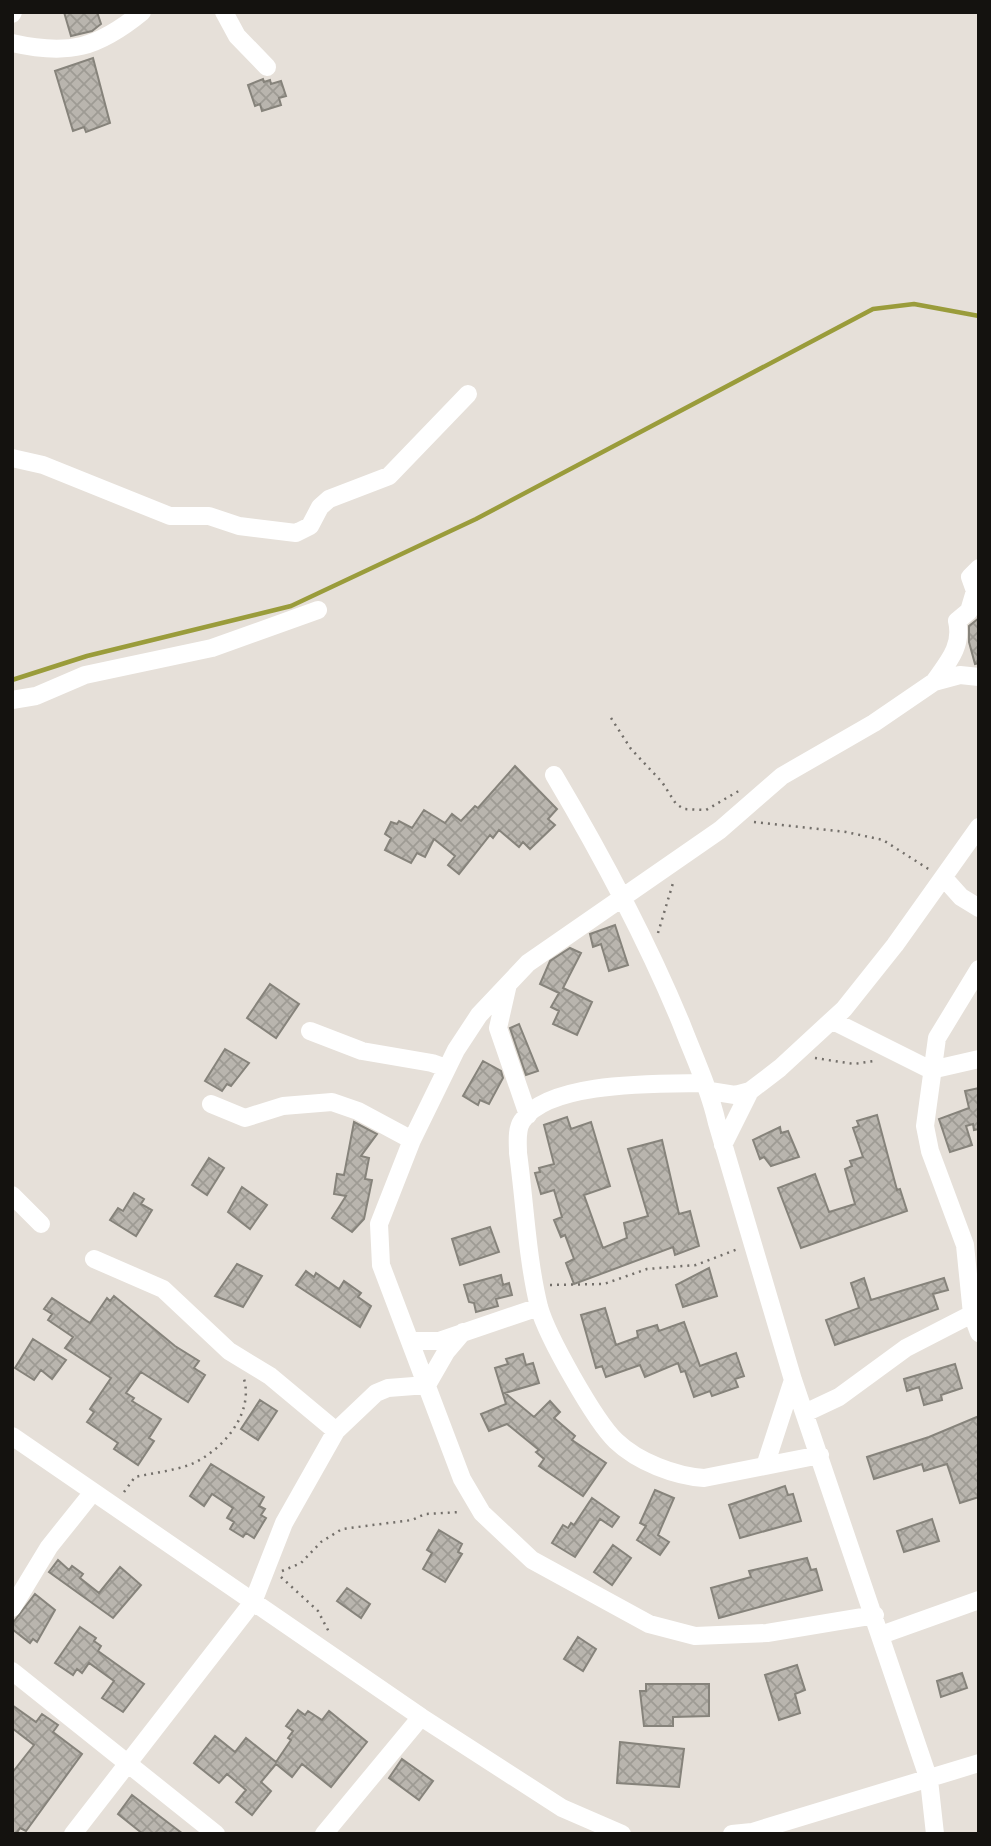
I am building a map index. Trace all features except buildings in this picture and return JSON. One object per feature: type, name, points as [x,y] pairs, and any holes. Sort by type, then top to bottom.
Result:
[{"type":"street","points":[[12,43],[68,48],[89,46],[119,32],[142,12]]},
{"type":"street","points":[[224,12],[236,36],[267,67]]},
{"type":"street","points":[[12,458],[43,465],[170,516],[209,516],[239,526],[296,533],[310,526],[320,507],[329,499],[389,477],[468,394]]},
{"type":"street","points":[[934,682],[961,636],[957,621],[969,611],[975,591],[970,578],[979,568]]},
{"type":"street","points":[[16,704],[85,675],[212,648],[318,610]]},
{"type":"street","points":[[875,1615],[767,1633],[695,1636],[672,1631],[612,1605],[532,1560],[482,1513],[462,1479],[381,1265],[379,1224],[412,1140],[446,1068],[479,1016],[508,982],[560,938],[623,898],[738,815],[776,781],[874,723],[934,682],[960,675],[979,677]]},
{"type":"street","points":[[554,775],[601,854],[650,950],[708,1087],[793,1380],[929,1780],[935,1834]]},
{"type":"street","points":[[820,1455],[704,1478],[687,1477],[665,1469],[615,1440],[557,1350],[540,1307],[518,1153],[519,1127],[541,1104],[596,1088],[708,1087],[735,1095],[750,1091],[833,1021],[869,980],[979,827]]},
{"type":"street","points":[[944,878],[961,897],[979,908]]},
{"type":"street","points":[[979,969],[940,1027],[926,1104],[927,1138],[972,1243],[972,1314],[979,1333]]},
{"type":"street","points":[[508,982],[498,1028],[528,1115]]},
{"type":"street","points":[[833,1021],[931,1070],[979,1059]]},
{"type":"street","points":[[310,1031],[362,1051],[432,1063],[446,1068]]},
{"type":"street","points":[[723,1145],[750,1091]]},
{"type":"street","points":[[211,1104],[245,1118],[287,1105],[339,1103],[412,1140]]},
{"type":"street","points":[[12,1195],[41,1223]]},
{"type":"street","points":[[94,1259],[163,1289],[244,1362],[270,1377],[336,1431]]},
{"type":"street","points":[[411,1341],[439,1341],[540,1307]]},
{"type":"street","points":[[805,1413],[839,1397],[899,1352],[972,1314]]},
{"type":"street","points":[[426,1385],[446,1352],[463,1332]]},
{"type":"street","points":[[765,1466],[793,1380]]},
{"type":"street","points":[[72,1834],[253,1602],[284,1523],[336,1431],[376,1393],[388,1388],[426,1385]]},
{"type":"street","points":[[12,1436],[421,1717],[562,1808],[621,1834]]},
{"type":"street","points":[[12,1608],[49,1547],[93,1492]]},
{"type":"street","points":[[881,1634],[979,1600]]},
{"type":"street","points":[[12,1671],[216,1834]]},
{"type":"street","points":[[324,1834],[421,1717]]},
{"type":"street","points":[[732,1834],[781,1829],[979,1763]]},
{"type":"path","points":[[12,129],[12,149]]},
{"type":"path","points":[[611,718],[631,749],[662,782],[676,804],[684,809],[701,812],[743,788],[776,781]]},
{"type":"path","points":[[738,815],[761,824],[846,832],[883,840],[944,878]]},
{"type":"path","points":[[650,950],[664,919],[675,878]]},
{"type":"path","points":[[796,1054],[854,1063],[902,1057]]},
{"type":"path","points":[[537,1289],[568,1282],[574,1287],[604,1284],[647,1269],[696,1265],[754,1241]]},
{"type":"path","points":[[115,1507],[133,1478],[190,1464],[215,1448],[232,1430],[246,1404],[244,1362]]},
{"type":"path","points":[[344,1664],[320,1614],[276,1573],[301,1563],[321,1542],[342,1529],[412,1520],[425,1514],[482,1513]]},
{"type":"waterway","points":[[12,680],[87,656],[291,606],[476,519],[873,309],[914,304],[979,316]]}]
